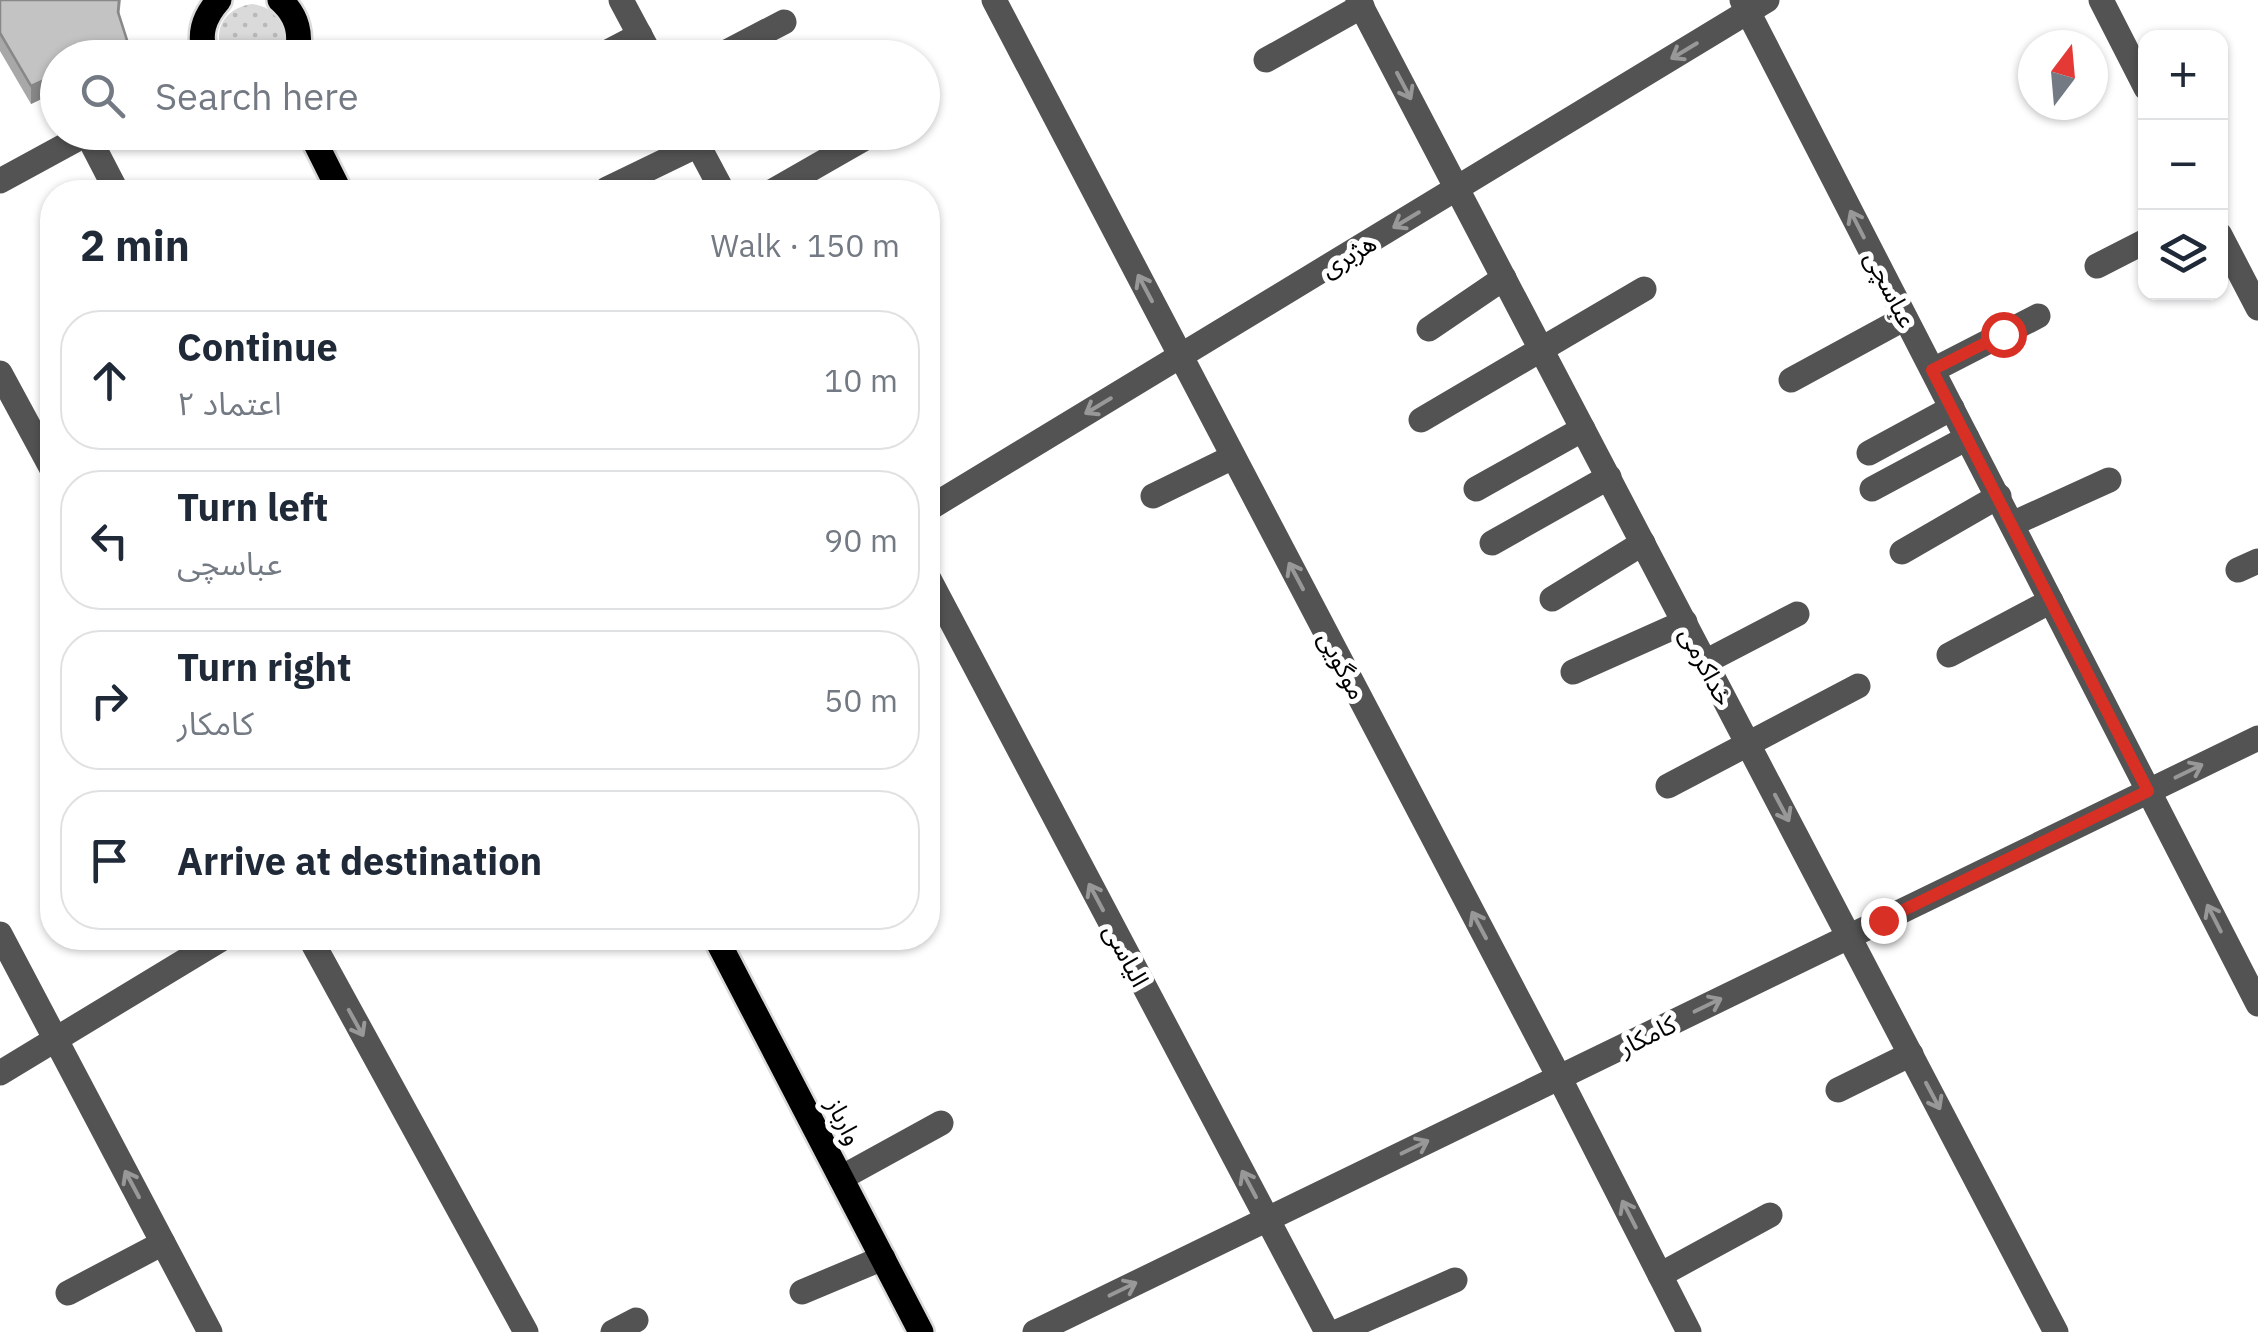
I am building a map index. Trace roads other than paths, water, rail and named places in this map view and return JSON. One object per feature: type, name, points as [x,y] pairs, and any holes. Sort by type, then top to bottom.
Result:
[{"type":"main road","points":[[201,40],[203,24],[219,0]]},
{"type":"main road","points":[[286,1],[299,33],[298,40]]},
{"type":"main road","points":[[319,150],[334,180]]},
{"type":"main road","name":"وارباز","points":[[722,950],[921,1332]]},
{"type":"street","points":[[621,0],[643,40]]},
{"type":"street","name":"موگویی","points":[[994,0],[1689,1332]]},
{"type":"street","points":[[2101,0],[2138,72]]},
{"type":"street","points":[[1266,60],[1360,3]]},
{"type":"street","name":"خداکرمی","points":[[1360,3],[2056,1332]]},
{"type":"street","name":"هژبری","points":[[940,502],[1458,188],[1752,4]]},
{"type":"street","name":"عباسچی","points":[[1752,4],[1905,318],[2258,1004]]},
{"type":"street","points":[[750,40],[784,22]]},
{"type":"street","points":[[0,182],[57,150]]},
{"type":"street","points":[[96,150],[111,180]]},
{"type":"street","points":[[621,180],[674,150]]},
{"type":"street","points":[[700,150],[716,180]]},
{"type":"street","points":[[791,180],[844,150]]},
{"type":"street","points":[[2097,266],[2138,245]]},
{"type":"street","points":[[2228,250],[2258,308]]},
{"type":"street","points":[[1429,330],[1504,278]]},
{"type":"street","points":[[1422,420],[1644,289]]},
{"type":"street","points":[[1932,370],[2038,316]]},
{"type":"street","points":[[1791,380],[1905,318]]},
{"type":"street","points":[[0,373],[40,447]]},
{"type":"street","points":[[1868,453],[1952,408]]},
{"type":"street","points":[[1476,489],[1583,429]]},
{"type":"street","points":[[1872,489],[1967,438]]},
{"type":"street","points":[[1153,496],[1234,456]]},
{"type":"street","points":[[1492,543],[1608,477]]},
{"type":"street","points":[[2012,524],[2109,480]]},
{"type":"street","points":[[1902,552],[1999,496]]},
{"type":"street","points":[[1552,599],[1643,542]]},
{"type":"street","points":[[1949,655],[2051,600]]},
{"type":"street","name":"الیاسی","points":[[940,601],[1327,1332]]},
{"type":"street","points":[[1705,662],[1798,614]]},
{"type":"street","points":[[1573,672],[1685,622]]},
{"type":"street","points":[[1668,786],[1858,686]]},
{"type":"street","name":"کامکار","points":[[1035,1332],[2258,738]]},
{"type":"street","points":[[0,934],[210,1332]]},
{"type":"street","points":[[0,1073],[203,950]]},
{"type":"street","points":[[317,950],[526,1332]]},
{"type":"street","points":[[1838,1090],[1911,1054]]},
{"type":"street","points":[[841,1178],[942,1123]]},
{"type":"street","points":[[1660,1276],[1770,1215]]},
{"type":"street","points":[[68,1294],[163,1243]]},
{"type":"street","points":[[802,1292],[883,1258]]},
{"type":"street","points":[[1337,1332],[1456,1280]]}]
